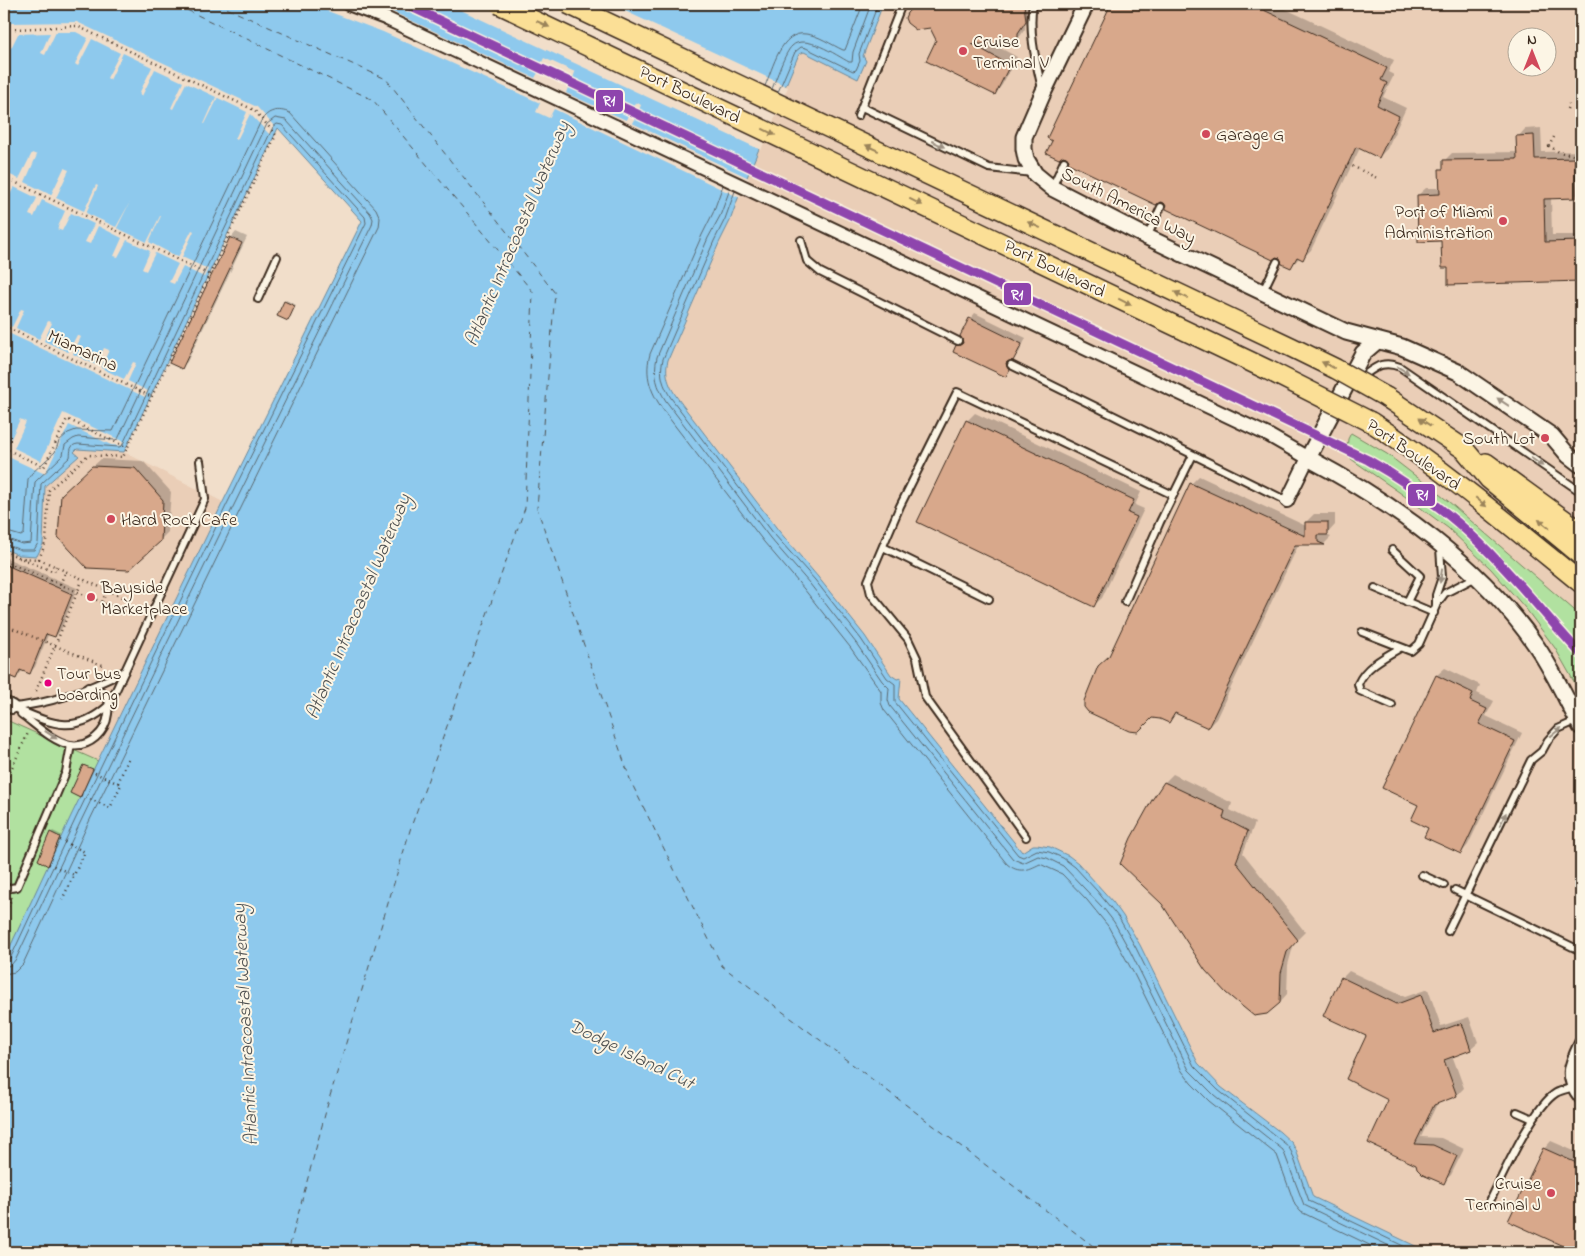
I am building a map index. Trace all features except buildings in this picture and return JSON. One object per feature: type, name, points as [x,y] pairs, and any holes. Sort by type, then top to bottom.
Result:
[{"type":"main road","name":"Port Boulevard","points":[[499,4],[1291,380],[1371,422],[1461,485],[1581,583]]},
{"type":"main road","name":"Port Boulevard","points":[[568,4],[1336,369],[1386,397],[1464,450],[1490,479],[1581,554]]},
{"type":"main road","points":[[1464,450],[1495,468],[1581,532]]},
{"type":"street","points":[[348,4],[403,26],[1268,435],[1362,487],[1440,545],[1476,577],[1504,606],[1537,648],[1579,724]]},
{"type":"street","name":"South America Way","points":[[1086,4],[1043,93],[1024,138],[1026,159],[1035,174],[1052,188],[1147,237],[1346,332],[1402,347],[1458,372],[1552,436],[1568,455],[1581,465]]},
{"type":"street","points":[[1287,501],[1363,353],[1378,341]]},
{"type":"street","points":[[1581,1043],[1570,1066],[1570,1078],[1581,1098]]},
{"type":"lane","points":[[858,116],[902,4]]},
{"type":"lane","points":[[1033,4],[1031,22],[1037,68],[1043,93]]},
{"type":"lane","points":[[862,107],[989,168],[1035,174]]},
{"type":"lane","points":[[1052,188],[1064,161]]},
{"type":"lane","points":[[1147,237],[1161,207]]},
{"type":"lane","points":[[801,240],[807,261],[820,272],[958,341]]},
{"type":"lane","points":[[258,299],[277,257]]},
{"type":"lane","points":[[1263,292],[1277,262]]},
{"type":"lane","points":[[1345,387],[1381,364],[1391,364],[1400,367],[1581,492]]},
{"type":"lane","points":[[1011,365],[1287,501]]},
{"type":"lane","points":[[1026,837],[925,697],[917,658],[908,639],[871,594],[868,581],[900,506],[957,392],[1174,495]]},
{"type":"lane","points":[[1125,602],[1193,455]]},
{"type":"lane","points":[[8,705],[56,739],[71,745],[96,739],[101,733],[107,723],[109,705],[205,499],[200,461]]},
{"type":"lane","points":[[1435,609],[1436,595],[1442,577],[1440,545]]},
{"type":"lane","points":[[883,546],[989,599]]},
{"type":"lane","points":[[1392,550],[1420,576],[1407,602]]},
{"type":"lane","points":[[1362,632],[1411,651],[1419,644],[1445,592],[1476,577]]},
{"type":"lane","points":[[1375,588],[1407,602],[1435,609]]},
{"type":"lane","points":[[1392,705],[1360,690],[1358,684],[1361,676],[1380,659],[1400,648]]},
{"type":"lane","points":[[8,705],[50,702],[88,688],[125,671]]},
{"type":"lane","points":[[88,688],[102,692],[107,696],[109,705]]},
{"type":"lane","points":[[8,705],[51,723],[65,725],[91,719],[109,705]]},
{"type":"lane","points":[[1448,931],[1531,760],[1542,751],[1548,740],[1558,729],[1579,724]]},
{"type":"lane","points":[[4,889],[17,887],[66,772],[71,745]]},
{"type":"lane","points":[[1422,875],[1444,885]]},
{"type":"lane","points":[[1455,890],[1581,951]]},
{"type":"lane","points":[[1489,1203],[1533,1119],[1543,1105],[1555,1093],[1574,1087]]},
{"type":"lane","points":[[1517,1112],[1533,1119]]},
{"type":"path","points":[[15,29],[77,26],[254,110],[276,135],[123,457],[88,455],[49,490],[46,542],[39,559]]},
{"type":"path","points":[[1567,109],[1569,104]]},
{"type":"path","points":[[1554,137],[1549,146],[1559,152],[1581,157]]},
{"type":"path","points":[[1348,164],[1377,178]]},
{"type":"path","points":[[4,176],[210,275]]},
{"type":"path","name":"Miamarina","points":[[4,326],[152,397]]},
{"type":"path","points":[[4,448],[44,467],[66,419],[128,448]]},
{"type":"path","points":[[4,552],[54,572],[56,566]]},
{"type":"path","points":[[19,558],[39,559],[130,600]]},
{"type":"path","points":[[4,561],[136,615]]},
{"type":"path","points":[[60,584],[66,571]]},
{"type":"path","points":[[36,690],[82,581]]},
{"type":"path","points":[[102,602],[107,590]]},
{"type":"path","points":[[4,625],[105,666]]},
{"type":"path","points":[[8,776],[28,733]]},
{"type":"path","points":[[118,783],[128,759]]},
{"type":"path","points":[[82,795],[110,808],[121,785],[93,772]]},
{"type":"path","points":[[4,774],[13,778]]},
{"type":"path","points":[[60,840],[85,852],[61,902]]},
{"type":"path","points":[[49,864],[74,875]]},
{"type":"path","points":[[4,916],[17,887]]},
{"type":"shaded area","points":[[883,4],[1581,4],[1581,1252],[1428,1252],[1313,1197],[1292,1143],[1221,1087],[1198,1063],[1140,945],[1113,902],[1078,863],[1069,856],[1050,847],[1033,845],[1022,852],[899,699],[901,678],[897,679],[891,675],[865,636],[779,531],[670,387],[666,372],[668,360],[730,221],[799,54],[804,52],[863,56]]},
{"type":"shaded area","name":"Bayside Marketplace","points":[[77,449],[124,452],[223,502],[98,761],[4,719],[4,549],[19,555],[43,544],[45,486],[78,456],[74,452]]},
{"type":"green space","points":[[1351,433],[1387,454],[1448,501],[1581,616],[1581,694],[1555,648],[1526,609],[1491,569],[1448,528],[1351,459],[1347,449]]},
{"type":"green space","points":[[4,719],[98,761],[4,960]]},
{"type":"water","points":[[4,4],[883,4],[863,56],[866,61],[858,79],[804,52],[799,54],[730,221],[668,360],[667,373],[670,385],[684,407],[779,531],[865,636],[891,675],[897,679],[901,678],[899,699],[1022,852],[1033,845],[1037,845],[1050,847],[1069,856],[1078,863],[1113,902],[1140,945],[1198,1063],[1221,1087],[1292,1143],[1313,1197],[1428,1252],[4,1252],[4,960],[70,818],[223,502],[362,221],[278,128],[124,452],[77,449],[74,452],[79,456],[45,486],[43,544],[37,556],[19,555],[4,549]]},
{"type":"pier","points":[[309,4],[376,4],[535,78],[539,71],[390,4],[414,4],[541,64],[544,58],[575,72],[573,79],[633,107],[636,102],[641,105],[639,110],[755,164],[752,172],[636,116],[632,123],[749,178],[740,198],[554,109],[549,118],[536,112],[540,103],[383,32]],"holes":[[[569,85],[629,113],[626,120],[566,93]]]},
{"type":"pier","points":[[448,4],[610,4],[788,87],[761,150]]},
{"type":"pier","points":[[77,22],[257,107],[274,126],[270,135],[250,114],[237,140],[235,139],[247,112],[218,98],[204,124],[216,97],[186,83],[173,109],[171,108],[183,82],[155,69],[142,96],[139,94],[152,67],[123,53],[110,80],[107,78],[120,53],[92,39],[78,66],[75,64],[88,38],[76,32],[56,32],[45,55],[41,53],[50,33],[18,34],[11,48],[4,45],[4,39],[11,23]]},
{"type":"pier","points":[[32,153],[37,155],[25,182],[51,195],[64,168],[69,170],[56,198],[84,211],[96,185],[98,186],[86,213],[116,227],[130,202],[117,228],[147,242],[161,216],[149,242],[178,257],[192,230],[194,231],[182,257],[208,269],[204,277],[183,267],[174,284],[169,282],[178,264],[155,253],[146,271],[142,269],[150,251],[127,240],[118,257],[114,256],[122,238],[98,226],[90,244],[85,242],[94,224],[71,213],[62,231],[57,229],[65,211],[42,200],[34,217],[29,215],[37,198],[14,187],[4,204],[4,194],[8,185],[4,183],[4,172],[19,179]]},
{"type":"pier","points":[[21,309],[24,310],[16,328],[39,339],[48,321],[52,323],[44,341],[68,352],[77,335],[81,337],[73,354],[96,365],[104,348],[109,350],[101,368],[124,379],[133,362],[136,363],[128,381],[148,391],[145,397],[4,331],[4,323],[12,327]]},
{"type":"pier","points":[[63,413],[124,442],[122,446],[111,445],[69,425],[45,474],[4,455],[4,444],[8,445],[20,419],[26,422],[14,448],[41,461]]},
{"type":"ferry route","points":[[4,11],[26,4]]},
{"type":"ferry route","points":[[155,4],[187,10],[373,100],[533,292],[525,508],[411,827],[330,1096],[288,1252]]},
{"type":"ferry route","points":[[217,4],[386,79],[555,293],[537,508],[631,782],[722,966],[1101,1252]]},
{"type":"transit line","name":"R1","points":[[405,4],[1368,460],[1426,497],[1474,538],[1506,570],[1581,654]]},
{"type":"place","name":"Cruise Terminal V","points":[[963,51]]},
{"type":"place","name":"Garage G","points":[[1206,134]]},
{"type":"place","name":"Port of Miami Administration","points":[[1503,221]]},
{"type":"place","name":"South Lot","points":[[1545,438]]},
{"type":"place","name":"Hard Rock Cafe","points":[[111,519]]},
{"type":"place","name":"Bayside Marketplace","points":[[91,597]]},
{"type":"place","name":"Tour bus boarding","points":[[48,683]]},
{"type":"place","name":"Cruise Terminal J","points":[[1551,1193]]},
{"type":"water label","name":"Atlantic Intracoastal Waterway","points":[[516,233]]},
{"type":"water label","name":"Atlantic Intracoastal Waterway","points":[[357,606]]},
{"type":"water label","name":"Atlantic Intracoastal Waterway","points":[[244,1025]]},
{"type":"water label","name":"Dodge Island Cut","points":[[632,1053]]}]
